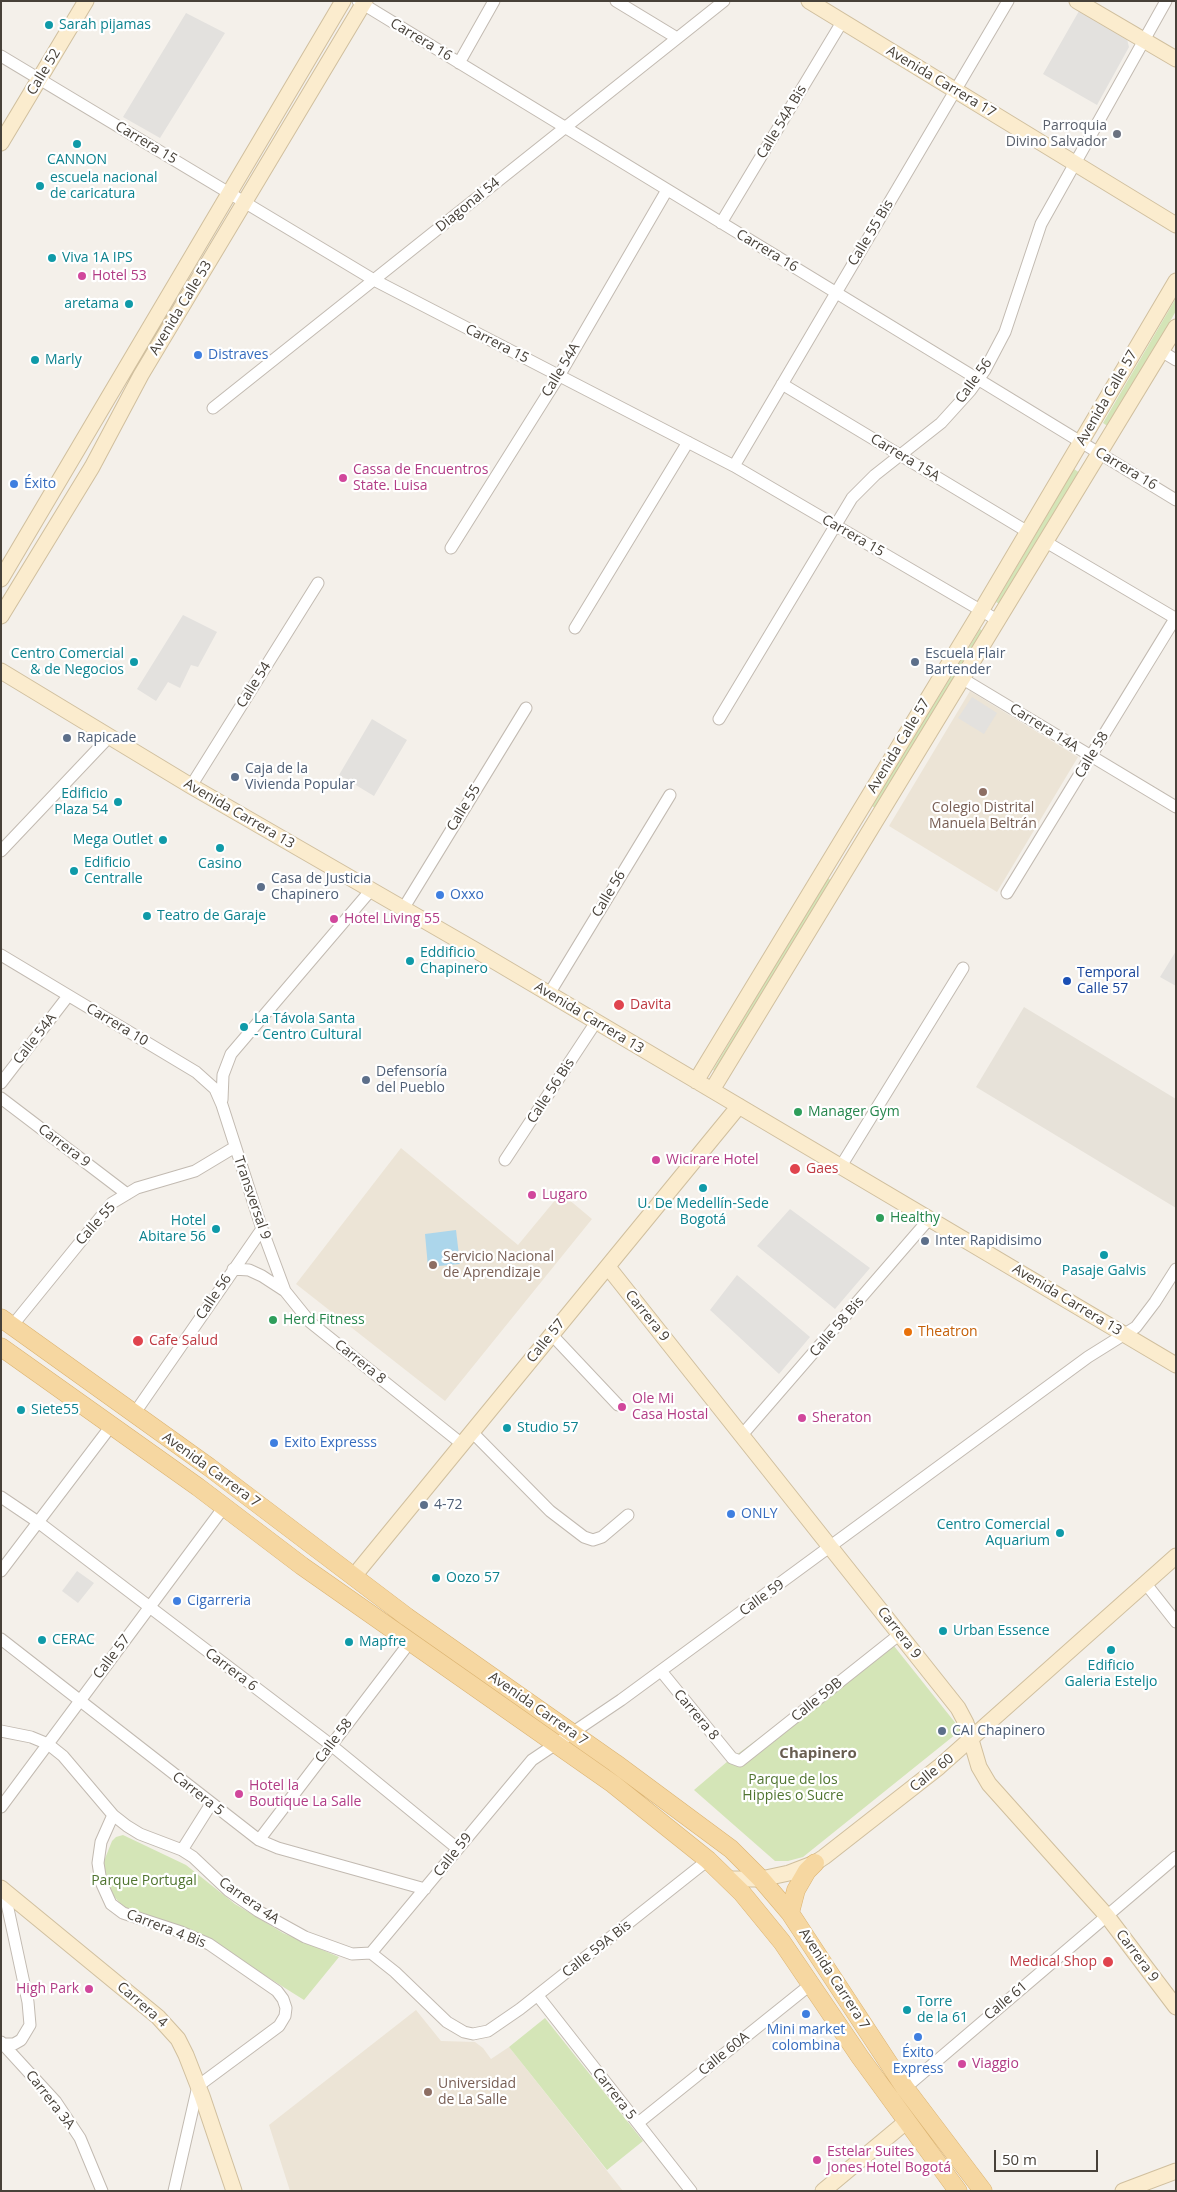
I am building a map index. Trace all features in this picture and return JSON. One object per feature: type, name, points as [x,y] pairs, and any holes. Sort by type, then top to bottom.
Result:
[{"type":"main road","name":"Calle 52","points":[[1,143],[86,1]]},
{"type":"main road","name":"Avenida Calle 53","points":[[1,579],[80,450],[126,366],[343,1]]},
{"type":"main road","name":"Avenida Carrera 17","points":[[808,1],[1176,225]]},
{"type":"main road","points":[[1077,1],[1176,59]]},
{"type":"main road","name":"Avenida Calle 53","points":[[1,616],[92,467],[141,375],[362,2]]},
{"type":"main road","name":"Avenida Calle 57","points":[[696,1081],[981,611],[1176,281]]},
{"type":"main road","name":"Avenida Calle 57","points":[[712,1090],[1176,327]]},
{"type":"main road","name":"Avenida Carrera 13","points":[[1,672],[191,786],[549,994],[1176,1365]]},
{"type":"main road","name":"Calle 57","points":[[354,1576],[739,1106]]},
{"type":"main road","name":"Carrera 9","points":[[608,1267],[958,1708],[972,1740],[979,1767],[989,1784],[1107,1916],[1176,2007]]},
{"type":"main road","name":"Avenida Carrera 7","points":[[6,1322],[209,1467],[477,1668],[572,1733],[715,1836],[761,1879],[790,1913],[905,2088],[983,2191]]},
{"type":"main road","name":"Avenida Carrera 7","points":[[1,1347],[224,1507],[302,1566],[640,1804],[708,1860],[754,1906],[782,1942],[810,1985],[958,2191]]},
{"type":"main road","name":"Calle 60","points":[[728,1879],[761,1879],[789,1873],[815,1863],[972,1740],[1176,1556]]},
{"type":"main road","points":[[790,1913],[796,1890],[807,1871],[815,1863]]},
{"type":"main road","name":"Carrera 4","points":[[2,1889],[163,2022],[178,2039],[198,2086],[234,2191]]},
{"type":"main road","points":[[823,2191],[907,2121]]},
{"type":"main road","points":[[1122,2191],[1176,2171]]},
{"type":"street","points":[[459,63],[494,1]]},
{"type":"street","points":[[616,1],[678,38]]},
{"type":"street","name":"Diagonal 54","points":[[213,408],[724,1]]},
{"type":"street","name":"Calle 55 Bis","points":[[734,466],[1008,1]]},
{"type":"street","name":"Calle 56","points":[[719,719],[852,498],[875,475],[941,422],[979,380],[1005,332],[1042,224],[1166,1]]},
{"type":"street","name":"Carrera 16","points":[[362,2],[565,128],[1176,500]]},
{"type":"street","name":"Calle 54A Bis","points":[[721,223],[842,22]]},
{"type":"street","name":"Carrera 15","points":[[1,56],[374,280],[734,466],[998,621]]},
{"type":"street","name":"Calle 54A","points":[[451,548],[559,376],[667,190]]},
{"type":"street","points":[[1161,351],[1176,360]]},
{"type":"street","name":"Carrera 15A","points":[[782,384],[1028,532]]},
{"type":"street","points":[[575,628],[688,442]]},
{"type":"street","points":[[1046,542],[1176,618]]},
{"type":"street","name":"Calle 54","points":[[191,786],[318,583]]},
{"type":"street","name":"Calle 58","points":[[1007,893],[1176,618]]},
{"type":"street","name":"Carrera 14A","points":[[964,678],[1090,757],[1176,807]]},
{"type":"street","name":"Calle 55","points":[[403,909],[526,708]]},
{"type":"street","points":[[1,850],[109,737]]},
{"type":"street","name":"Calle 56","points":[[549,994],[670,794]]},
{"type":"street","points":[[222,1105],[223,1075],[231,1054],[371,890]]},
{"type":"street","name":"Carrera 10","points":[[1,955],[196,1072],[215,1089],[222,1105]]},
{"type":"street","points":[[841,1166],[963,968]]},
{"type":"street","name":"Calle 54A","points":[[1,1083],[68,996]]},
{"type":"street","name":"Calle 56 Bis","points":[[505,1160],[596,1022]]},
{"type":"street","name":"Carrera 9","points":[[1,1098],[127,1194]]},
{"type":"street","name":"Transversal 9","points":[[222,1105],[262,1229],[285,1291]]},
{"type":"street","name":"Calle 55","points":[[6,1322],[112,1203],[137,1188],[195,1171],[235,1147]]},
{"type":"street","name":"Calle 58 Bis","points":[[742,1435],[930,1218]]},
{"type":"street","name":"Calle 56","points":[[134,1414],[262,1229]]},
{"type":"street","name":"Carrera 8","points":[[233,1269],[249,1270],[285,1291],[310,1322],[462,1444]]},
{"type":"street","name":"Calle 59","points":[[371,1953],[525,1767],[661,1672],[1088,1357],[1124,1334],[1143,1319],[1176,1269]]},
{"type":"street","points":[[552,1335],[618,1405]]},
{"type":"street","points":[[1,1571],[111,1426]]},
{"type":"street","points":[[472,1432],[550,1511],[584,1537],[592,1540],[602,1537],[628,1515]]},
{"type":"street","name":"Carrera 6","points":[[1,1497],[38,1522],[148,1608],[331,1745],[458,1849]]},
{"type":"street","name":"Calle 57","points":[[1,1807],[224,1507]]},
{"type":"street","points":[[1146,1584],[1176,1622]]},
{"type":"street","name":"Calle 59B","points":[[732,1758],[736,1760],[744,1759],[900,1634]]},
{"type":"street","name":"Carrera 5","points":[[1,1640],[259,1840],[278,1848],[425,1889]]},
{"type":"street","name":"Calle 58","points":[[259,1840],[410,1642]]},
{"type":"street","name":"Carrera 8","points":[[661,1672],[732,1758]]},
{"type":"street","name":"Carrera 4A","points":[[1,1732],[31,1737],[48,1744],[63,1756],[113,1815],[140,1834],[182,1850],[194,1857],[229,1891],[258,1911],[305,1938],[352,1954],[371,1953]]},
{"type":"street","points":[[182,1850],[211,1804]]},
{"type":"street","name":"Carrera 4 Bis","points":[[113,1815],[101,1842],[98,1863],[100,1882],[111,1904],[123,1913],[181,1932],[208,1944],[278,1991],[284,1998],[285,2016],[279,2026],[198,2086]]},
{"type":"street","name":"Calle 61","points":[[905,2088],[1176,1856]]},
{"type":"street","name":"Calle 59A Bis","points":[[371,1953],[395,1972],[454,2028],[464,2032],[482,2033],[494,2028],[538,1996],[708,1860]]},
{"type":"street","points":[[2,1889],[30,2020],[27,2034],[21,2040],[14,2044],[3,2043]]},
{"type":"street","name":"Calle 60A","points":[[638,2123],[810,1985]]},
{"type":"street","name":"Carrera 5","points":[[538,1996],[691,2191]]},
{"type":"street","name":"Carrera 3A","points":[[3,2043],[56,2102],[80,2138],[102,2191]]},
{"type":"street","points":[[174,2191],[198,2086]]},
{"type":"shaded area","points":[[1079,11],[1127,39],[1129,47],[1097,105],[1043,74]]},
{"type":"shaded area","points":[[186,13],[225,33],[160,138],[123,117]]},
{"type":"shaded area","points":[[183,615],[217,632],[198,667],[191,665],[180,688],[168,682],[156,701],[137,689]]},
{"type":"shaded area","name":"Colegio Distrital Manuela Beltrán","points":[[970,691],[1078,757],[997,892],[889,826]]},
{"type":"shaded area","points":[[972,697],[997,713],[984,734],[958,718]]},
{"type":"shaded area","points":[[372,719],[407,740],[374,796],[339,775]]},
{"type":"shaded area","points":[[1176,951],[1176,986],[1160,977]]},
{"type":"shaded area","points":[[1024,1007],[1176,1099],[1176,1208],[976,1087]]},
{"type":"shaded area","name":"Servicio Nacional de Aprendizaje","points":[[401,1148],[518,1245],[561,1193],[592,1219],[445,1401],[296,1284]]},
{"type":"shaded area","points":[[790,1209],[870,1268],[835,1309],[757,1246]]},
{"type":"shaded area","points":[[737,1275],[810,1337],[779,1374],[710,1310]]},
{"type":"shaded area","points":[[77,1571],[94,1583],[78,1603],[62,1591]]},
{"type":"shaded area","name":"Universidad de La Salle","points":[[416,2010],[441,2041],[475,2042],[483,2048],[491,2059],[509,2047],[623,2191],[290,2191],[269,2125]]},
{"type":"green space","points":[[1176,298],[1176,311],[1109,427],[1103,423]]},
{"type":"green space","points":[[1074,469],[1080,473],[1003,606],[996,602]]},
{"type":"green space","points":[[980,629],[984,632],[875,808],[872,806]]},
{"type":"green space","points":[[827,878],[831,880],[717,1072],[713,1070]]},
{"type":"green space","name":"Parque de los Hippies o Sucre","points":[[890,1641],[961,1730],[803,1857],[788,1861],[775,1861],[694,1790],[728,1761]]},
{"type":"green space","name":"Parque Portugal","points":[[123,1835],[186,1865],[235,1904],[283,1933],[339,1957],[304,2000],[199,1934],[125,1909],[112,1894],[104,1871],[104,1861],[112,1841],[116,1837]]},
{"type":"green space","points":[[545,2018],[643,2141],[607,2170],[509,2047]]},
{"type":"water","points":[[456,1230],[460,1264],[428,1267],[425,1234]]},
{"type":"place","name":"Sarah pijamas","points":[[49,25]]},
{"type":"place","name":"Parroquia Divino Salvador","points":[[1117,134]]},
{"type":"place","name":"CANNON","points":[[77,144]]},
{"type":"place","name":"escuela nacional de caricatura","points":[[40,186]]},
{"type":"place","name":"Viva 1A IPS","points":[[52,258]]},
{"type":"place","name":"Hotel 53","points":[[82,276]]},
{"type":"place","name":"aretama","points":[[129,304]]},
{"type":"place","name":"Distraves","points":[[198,355]]},
{"type":"place","name":"Marly","points":[[35,360]]},
{"type":"place","name":"Cassa de Encuentros State. Luisa","points":[[343,478]]},
{"type":"place","name":"Éxito","points":[[14,484]]},
{"type":"place","name":"Centro Comercial & de Negocios","points":[[134,662]]},
{"type":"place","name":"Escuela Flair Bartender","points":[[915,662]]},
{"type":"place","name":"Rapicade","points":[[67,738]]},
{"type":"place","name":"Caja de la Vivienda Popular","points":[[235,777]]},
{"type":"place","name":"Colegio Distrital Manuela Beltrán","points":[[983,792]]},
{"type":"place","name":"Edificio Plaza 54","points":[[118,802]]},
{"type":"place","name":"Mega Outlet","points":[[163,840]]},
{"type":"place","name":"Casino","points":[[220,848]]},
{"type":"place","name":"Edificio Centralle","points":[[74,871]]},
{"type":"place","name":"Casa de Justicia Chapinero","points":[[261,887]]},
{"type":"place","name":"Oxxo","points":[[440,895]]},
{"type":"place","name":"Teatro de Garaje","points":[[147,916]]},
{"type":"place","name":"Hotel Living 55","points":[[334,919]]},
{"type":"place","name":"Eddificio Chapinero","points":[[410,961]]},
{"type":"place","name":"Temporal Calle 57","points":[[1067,981]]},
{"type":"place","name":"Davita","points":[[619,1005]]},
{"type":"place","name":"La Távola Santa - Centro Cultural","points":[[244,1027]]},
{"type":"place","name":"Defensoría del Pueblo","points":[[366,1080]]},
{"type":"place","name":"Manager Gym","points":[[798,1112]]},
{"type":"place","name":"Wicirare Hotel","points":[[656,1160]]},
{"type":"place","name":"Gaes","points":[[795,1169]]},
{"type":"place","name":"U. De Medellín-Sede Bogotá","points":[[703,1188]]},
{"type":"place","name":"Lugaro","points":[[532,1195]]},
{"type":"place","name":"Healthy","points":[[880,1218]]},
{"type":"place","name":"Hotel Abitare 56","points":[[216,1229]]},
{"type":"place","name":"Inter Rapidisimo","points":[[925,1241]]},
{"type":"place","name":"Pasaje Galvis","points":[[1104,1255]]},
{"type":"place","name":"Servicio Nacional de Aprendizaje","points":[[433,1265]]},
{"type":"place","name":"Herd Fitness","points":[[273,1320]]},
{"type":"place","name":"Theatron","points":[[908,1332]]},
{"type":"place","name":"Cafe Salud","points":[[138,1341]]},
{"type":"place","name":"Ole Mi Casa Hostal","points":[[622,1407]]},
{"type":"place","name":"Siete55","points":[[21,1410]]},
{"type":"place","name":"Sheraton","points":[[802,1418]]},
{"type":"place","name":"Studio 57","points":[[507,1428]]},
{"type":"place","name":"Exito Expresss","points":[[274,1443]]},
{"type":"place","name":"4-72","points":[[424,1505]]},
{"type":"place","name":"ONLY","points":[[731,1514]]},
{"type":"place","name":"Centro Comercial Aquarium","points":[[1060,1533]]},
{"type":"place","name":"Oozo 57","points":[[436,1578]]},
{"type":"place","name":"Cigarreria","points":[[177,1601]]},
{"type":"place","name":"Urban Essence","points":[[943,1631]]},
{"type":"place","name":"CERAC","points":[[42,1640]]},
{"type":"place","name":"Mapfre","points":[[349,1642]]},
{"type":"place","name":"Edificio Galeria Esteljo","points":[[1111,1650]]},
{"type":"place","name":"CAI Chapinero","points":[[942,1731]]},
{"type":"place","name":"Hotel la Boutique La Salle","points":[[239,1794]]},
{"type":"place","name":"Medical Shop","points":[[1108,1962]]},
{"type":"place","name":"High Park","points":[[89,1989]]},
{"type":"place","name":"Torre de la 61","points":[[907,2010]]},
{"type":"place","name":"Mini market colombina","points":[[806,2014]]},
{"type":"place","name":"Éxito Express","points":[[918,2037]]},
{"type":"place","name":"Viaggio","points":[[962,2064]]},
{"type":"place","name":"Universidad de La Salle","points":[[428,2092]]},
{"type":"place","name":"Estelar Suites Jones Hotel Bogotá","points":[[817,2160]]},
{"type":"district","name":"Chapinero","points":[[818,1754]]}]
